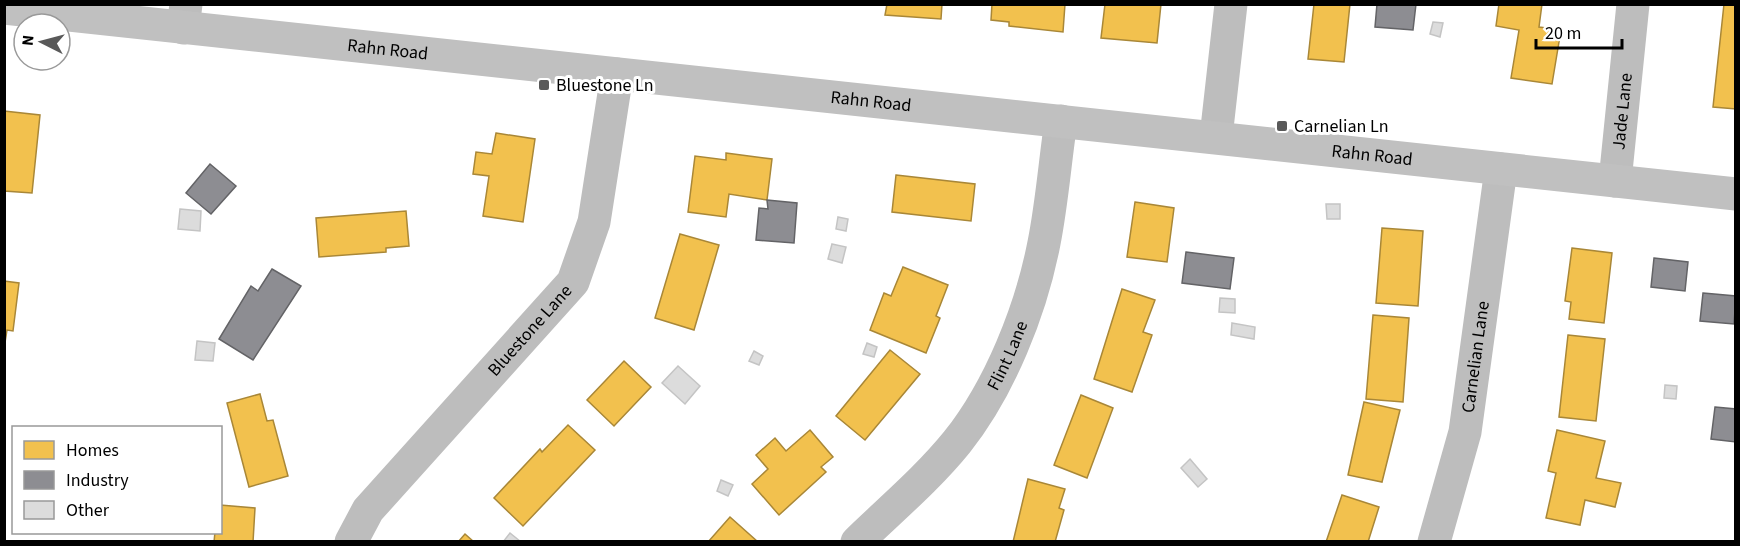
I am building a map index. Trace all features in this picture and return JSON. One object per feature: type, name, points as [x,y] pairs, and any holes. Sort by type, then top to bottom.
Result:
[{"type":"street","points":[[1216,137],[1231,4]]},
{"type":"street","name":"Jade Lane","points":[[1615,181],[1633,4]]},
{"type":"street","name":"Rahn Road","points":[[4,8],[184,16],[617,74],[1736,194]]},
{"type":"street","name":"Bluestone Lane","points":[[351,542],[368,510],[573,282],[594,222],[617,74]]},
{"type":"street","name":"Flint Lane","points":[[857,542],[928,474],[957,441],[984,403],[1008,356],[1029,301],[1044,243],[1060,121]]},
{"type":"street","name":"Carnelian Lane","points":[[1434,542],[1465,432],[1501,170]]},
{"type":"building: Homes","points":[[887,4],[942,4],[941,19],[885,15]]},
{"type":"building: Homes","points":[[992,4],[1065,4],[1063,32],[1009,26],[1009,22],[991,20]]},
{"type":"building: Homes","points":[[1105,4],[1161,4],[1157,43],[1101,38]]},
{"type":"building: Homes","points":[[1314,4],[1350,4],[1344,62],[1308,59]]},
{"type":"building: Homes","points":[[1499,4],[1542,4],[1539,27],[1561,30],[1552,84],[1511,78],[1519,30],[1496,26]]},
{"type":"building: Homes","points":[[1724,4],[1736,4],[1736,109],[1713,107]]},
{"type":"building: Homes","points":[[4,111],[40,115],[32,193],[4,191]]},
{"type":"building: Homes","points":[[496,133],[535,139],[523,222],[483,216],[489,176],[473,174],[476,152],[492,154]]},
{"type":"building: Homes","points":[[726,153],[772,159],[767,200],[729,194],[726,217],[688,212],[695,156],[726,160]]},
{"type":"building: Homes","points":[[896,175],[975,184],[971,221],[892,212]]},
{"type":"building: Homes","points":[[1135,202],[1174,208],[1167,262],[1127,257]]},
{"type":"building: Homes","points":[[406,211],[409,246],[386,248],[386,252],[319,257],[316,218]]},
{"type":"building: Homes","points":[[1382,228],[1423,231],[1418,306],[1376,303]]},
{"type":"building: Homes","points":[[680,234],[719,245],[694,330],[655,318]]},
{"type":"building: Homes","points":[[1572,248],[1612,253],[1604,323],[1569,319],[1571,302],[1565,301]]},
{"type":"building: Homes","points":[[903,267],[948,285],[936,316],[940,318],[926,353],[870,330],[884,293],[891,296]]},
{"type":"building: Homes","points":[[4,281],[19,283],[13,331],[7,330],[4,349]]},
{"type":"building: Homes","points":[[1122,289],[1155,300],[1143,332],[1152,335],[1132,392],[1094,379]]},
{"type":"building: Homes","points":[[1373,315],[1409,318],[1403,402],[1366,399]]},
{"type":"building: Homes","points":[[1568,335],[1605,339],[1596,421],[1559,417]]},
{"type":"building: Homes","points":[[890,350],[920,374],[865,440],[836,416]]},
{"type":"building: Homes","points":[[624,361],[651,387],[614,426],[587,400]]},
{"type":"building: Homes","points":[[260,394],[267,421],[273,420],[288,476],[249,487],[227,403]]},
{"type":"building: Homes","points":[[1081,395],[1113,408],[1087,478],[1054,465]]},
{"type":"building: Homes","points":[[1364,402],[1400,410],[1382,482],[1348,475]]},
{"type":"building: Homes","points":[[568,425],[595,450],[523,526],[494,498],[540,449],[542,452]]},
{"type":"building: Homes","points":[[810,430],[833,457],[821,467],[826,472],[779,515],[752,484],[768,469],[756,455],[775,438],[786,451]]},
{"type":"building: Homes","points":[[1557,430],[1605,441],[1596,478],[1621,483],[1615,507],[1585,500],[1580,525],[1546,518],[1556,473],[1548,471]]},
{"type":"building: Homes","points":[[1028,479],[1065,489],[1059,508],[1064,510],[1055,542],[1013,542]]},
{"type":"building: Homes","points":[[1342,495],[1379,507],[1368,542],[1326,542]]},
{"type":"building: Homes","points":[[222,505],[255,508],[253,542],[214,542],[215,534],[222,534]]},
{"type":"building: Homes","points":[[730,517],[758,542],[708,542]]},
{"type":"building: Homes","points":[[465,534],[474,542],[458,542]]},
{"type":"building: Industry","points":[[1377,4],[1416,4],[1413,30],[1375,27]]},
{"type":"building: Industry","points":[[210,164],[236,186],[211,214],[186,193]]},
{"type":"building: Industry","points":[[767,200],[797,203],[794,243],[756,240],[759,208],[768,209]]},
{"type":"building: Industry","points":[[1186,252],[1234,258],[1230,289],[1182,283]]},
{"type":"building: Industry","points":[[1654,258],[1688,262],[1685,291],[1651,287]]},
{"type":"building: Industry","points":[[272,269],[301,286],[253,360],[219,339],[251,286],[258,291]]},
{"type":"building: Industry","points":[[1703,293],[1736,296],[1734,324],[1700,321]]},
{"type":"building: Industry","points":[[1715,407],[1736,409],[1736,442],[1711,439]]},
{"type":"building: Other","points":[[1433,22],[1443,23],[1440,37],[1430,34]]},
{"type":"building: Other","points":[[1326,204],[1340,204],[1340,219],[1327,219]]},
{"type":"building: Other","points":[[180,209],[201,211],[200,231],[178,229]]},
{"type":"building: Other","points":[[838,217],[848,219],[846,231],[836,229]]},
{"type":"building: Other","points":[[832,244],[846,247],[842,263],[828,259]]},
{"type":"building: Other","points":[[1220,298],[1235,299],[1235,313],[1219,312]]},
{"type":"building: Other","points":[[1232,323],[1255,327],[1254,339],[1231,335]]},
{"type":"building: Other","points":[[197,341],[215,343],[213,361],[195,360]]},
{"type":"building: Other","points":[[867,343],[877,347],[874,357],[863,354]]},
{"type":"building: Other","points":[[754,351],[763,356],[759,365],[749,361]]},
{"type":"building: Other","points":[[678,366],[700,386],[685,404],[662,383]]},
{"type":"building: Other","points":[[1665,385],[1677,386],[1676,399],[1664,398]]},
{"type":"building: Other","points":[[1190,459],[1207,479],[1198,487],[1181,468]]},
{"type":"building: Other","points":[[721,480],[733,485],[728,496],[717,491]]},
{"type":"building: Other","points":[[510,533],[521,542],[503,542]]},
{"type":"place","name":"Bluestone Ln","points":[[544,85]]},
{"type":"place","name":"Carnelian Ln","points":[[1282,126]]}]
